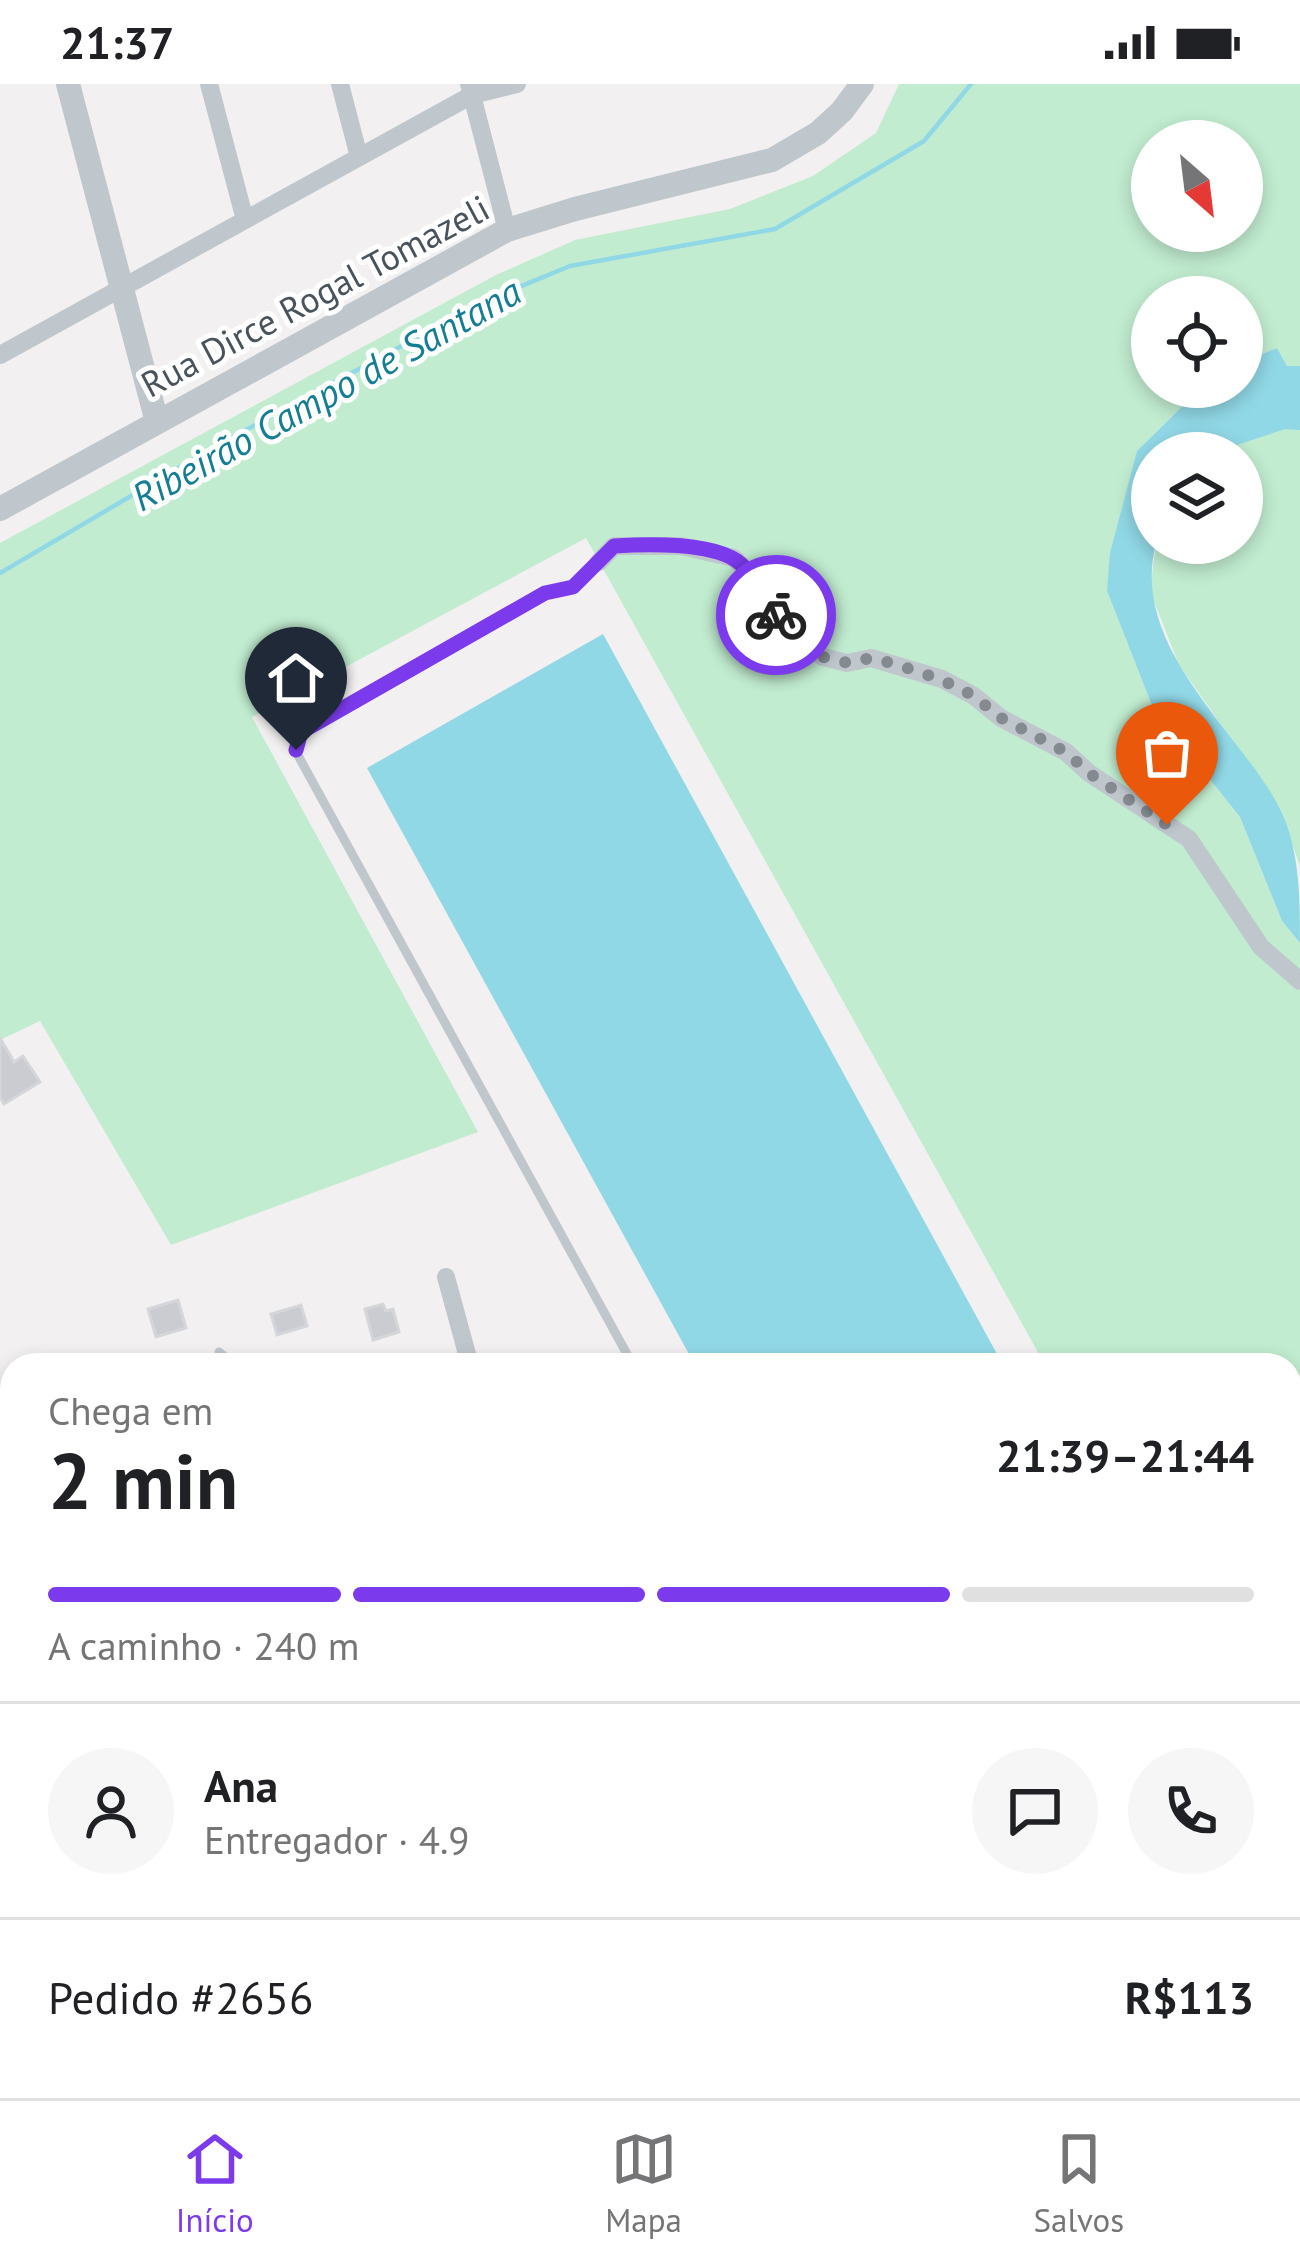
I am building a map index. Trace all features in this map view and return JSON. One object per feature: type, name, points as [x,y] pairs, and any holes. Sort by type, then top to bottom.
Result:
[{"type":"street","points":[[68,84],[157,422]]},
{"type":"street","points":[[209,84],[245,220]]},
{"type":"street","points":[[340,84],[359,157]]},
{"type":"street","points":[[0,355],[359,157],[470,90],[517,84]]},
{"type":"street","name":"Rua Dirce Rogal Tomazeli","points":[[0,509],[507,230],[772,160],[818,134],[862,84]]},
{"type":"street","points":[[470,90],[507,230]]},
{"type":"street","points":[[599,562],[614,546],[639,544],[681,546],[734,558],[779,620],[823,657],[848,663],[871,658],[895,664],[974,696],[1001,718],[1066,752],[1089,773],[1189,839],[1261,947],[1300,981]]},
{"type":"street","points":[[446,1277],[467,1353]]},
{"type":"lane","points":[[599,562],[573,587],[545,593],[301,732],[296,750],[625,1353]]},
{"type":"green space","points":[[899,84],[1300,84],[1300,366],[1287,366],[1277,348],[1263,354],[1263,276],[1131,276],[1131,408],[1181,408],[1156,432],[1131,432],[1131,479],[1107,591],[1153,708],[1240,817],[1282,921],[1300,943],[1300,1353],[1038,1353],[586,538],[252,717],[478,1132],[171,1245],[40,1021],[0,1040],[0,543],[496,275],[575,240],[730,209],[813,176],[876,133]]},
{"type":"green space","points":[[1284,405],[1300,405],[1300,866],[1278,804],[1179,665],[1150,591],[1153,564],[1263,564],[1263,432],[1242,432]]},
{"type":"water","points":[[1277,348],[1287,366],[1300,366],[1300,405],[1284,405],[1242,432],[1156,432],[1181,408],[1263,408],[1263,354]]},
{"type":"water","points":[[1131,474],[1131,564],[1154,564],[1157,614],[1170,648],[1284,817],[1297,870],[1300,943],[1282,921],[1240,817],[1153,708],[1107,591],[1110,553]]},
{"type":"water","points":[[603,634],[996,1353],[688,1353],[367,768]]},
{"type":"building","points":[[0,1038],[14,1062],[23,1056],[40,1082],[4,1104],[0,1097]]},
{"type":"building","points":[[178,1300],[186,1328],[156,1337],[148,1309]]},
{"type":"building","points":[[383,1304],[386,1311],[393,1309],[399,1332],[373,1340],[365,1309]]},
{"type":"building","points":[[301,1305],[307,1326],[277,1335],[271,1314]]},
{"type":"waterway","name":"Ribeirão Campo de Santana","points":[[0,573],[216,446],[485,301],[570,266],[775,229],[924,141],[971,84]]},
{"type":"waterway","points":[[1228,432],[1283,414],[1300,415]]},
{"type":"way so far","points":[[776,615],[802,644],[823,657],[848,663],[871,658],[895,664],[974,696],[1001,718],[1066,752],[1167,825]]},
{"type":"route","points":[[296,750],[301,732],[545,593],[573,587],[614,546],[681,546],[734,558],[776,615]]}]
